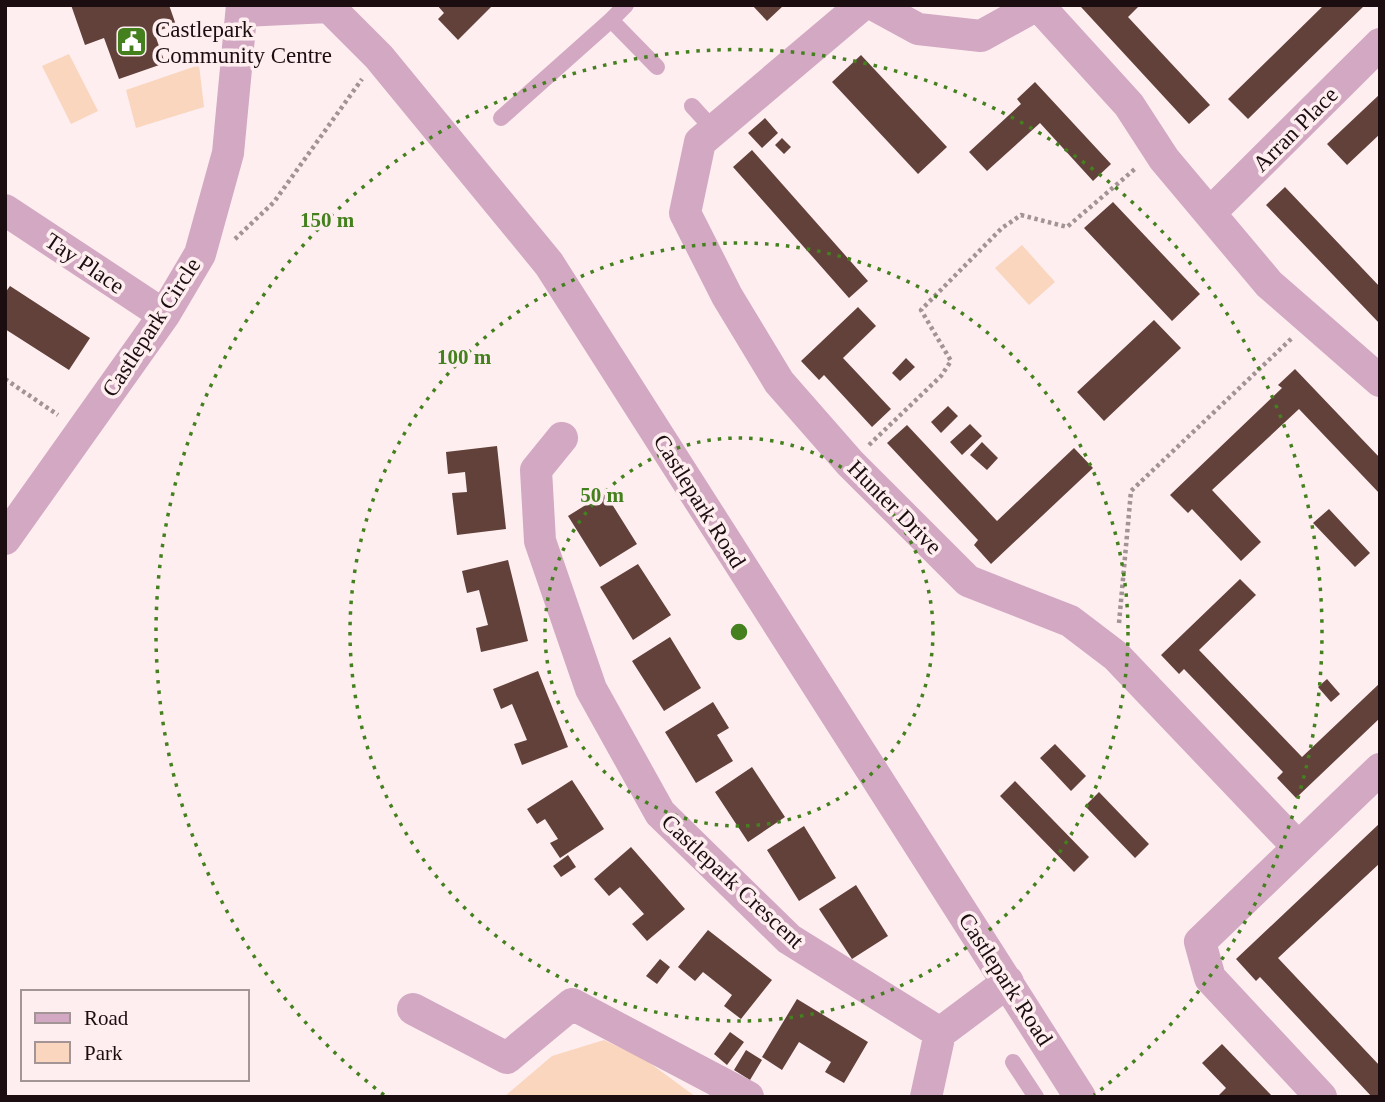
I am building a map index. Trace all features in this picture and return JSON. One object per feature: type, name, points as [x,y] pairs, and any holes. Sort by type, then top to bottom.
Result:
[{"type":"street","name":"Hunter Drive","points":[[862,5],[699,142],[685,213],[727,296],[779,382],[850,464],[968,581],[1070,621],[1116,656],[1298,847]]},
{"type":"street","points":[[874,5],[918,29],[981,36],[1037,5],[1129,105],[1158,149],[1269,284],[1380,381]]},
{"type":"street","name":"Castlepark Road","points":[[242,8],[329,8],[379,57],[549,264],[1080,1097]]},
{"type":"street","name":"Castlepark Circle","points":[[5,539],[164,315],[200,254],[228,153],[242,8]]},
{"type":"street","name":"Arran Place","points":[[1210,213],[1380,44]]},
{"type":"street","name":"Tay Place","points":[[5,210],[164,315]]},
{"type":"street","name":"Castlepark Crescent","points":[[562,438],[536,470],[540,541],[591,689],[660,813],[789,939],[940,1033]]},
{"type":"street","points":[[1321,1097],[1210,978],[1200,942],[1380,769]]},
{"type":"street","points":[[926,1097],[940,1033],[1008,982]]},
{"type":"street","points":[[413,1009],[507,1058],[572,1004],[748,1097]]},
{"type":"lane","points":[[501,118],[626,5]]},
{"type":"lane","points":[[611,20],[657,67]]},
{"type":"lane","points":[[692,106],[713,130]]},
{"type":"lane","points":[[1013,1062],[1036,1097]]},
{"type":"path","points":[[200,254],[223,250],[274,202],[379,57]]},
{"type":"path","points":[[850,464],[940,376],[951,360],[921,310],[993,237],[1021,215],[1068,227],[1158,149]]},
{"type":"path","points":[[1116,656],[1131,491],[1311,320]]},
{"type":"path","points":[[5,379],[82,431]]},
{"type":"green space","points":[[69,54],[98,111],[71,124],[42,66]]},
{"type":"green space","points":[[199,65],[204,107],[136,128],[126,90]]},
{"type":"green space","points":[[1022,245],[1055,282],[1029,305],[995,268]]},
{"type":"green space","points":[[604,1040],[643,1058],[696,1097],[504,1097],[552,1056]]},
{"type":"building","name":"Castlepark Community Centre","points":[[71,5],[169,5],[176,25],[154,32],[165,63],[119,79],[104,38],[85,45]]},
{"type":"building","points":[[437,5],[493,5],[458,40],[438,19],[444,13]]},
{"type":"building","points":[[752,5],[784,5],[767,21]]},
{"type":"building","points":[[1140,5],[1128,17],[1210,105],[1189,124],[1081,7]]},
{"type":"building","points":[[1324,5],[1365,5],[1248,119],[1228,99]]},
{"type":"building","points":[[861,55],[947,147],[918,174],[832,82]]},
{"type":"building","points":[[1035,82],[1111,164],[1093,181],[1040,123],[987,171],[969,152],[1021,104],[1017,99]]},
{"type":"building","points":[[1380,94],[1380,134],[1347,165],[1327,144]]},
{"type":"building","points":[[765,118],[778,133],[762,148],[748,133]]},
{"type":"building","points":[[782,138],[791,147],[784,154],[775,145]]},
{"type":"building","points":[[752,150],[868,281],[849,298],[733,167]]},
{"type":"building","points":[[1285,187],[1380,287],[1380,324],[1266,205]]},
{"type":"building","points":[[1113,202],[1200,294],[1172,321],[1084,228]]},
{"type":"building","points":[[10,286],[90,338],[69,370],[5,329],[5,293]]},
{"type":"building","points":[[858,307],[876,326],[843,358],[891,409],[872,427],[824,375],[819,380],[801,361]]},
{"type":"building","points":[[1154,320],[1181,348],[1104,421],[1077,392]]},
{"type":"building","points":[[906,358],[915,367],[900,381],[892,373]]},
{"type":"building","points":[[1295,369],[1380,458],[1380,494],[1299,409],[1212,490],[1261,542],[1241,561],[1192,509],[1188,513],[1170,495],[1282,388],[1278,385]]},
{"type":"building","points":[[948,406],[958,416],[941,433],[931,422]]},
{"type":"building","points":[[970,424],[982,436],[962,455],[950,442]]},
{"type":"building","points":[[907,425],[997,521],[1074,448],[1093,468],[991,564],[974,545],[978,540],[887,443]]},
{"type":"building","points":[[982,442],[998,458],[987,470],[970,455]]},
{"type":"building","points":[[497,446],[506,529],[457,535],[452,493],[467,492],[465,472],[448,474],[446,452]]},
{"type":"building","points":[[605,493],[637,544],[600,567],[568,516]]},
{"type":"building","points":[[1329,509],[1370,553],[1355,567],[1313,523]]},
{"type":"building","points":[[508,560],[528,641],[481,652],[476,628],[488,625],[479,590],[467,593],[462,571]]},
{"type":"building","points":[[638,564],[671,615],[633,640],[600,587]]},
{"type":"building","points":[[1240,579],[1256,595],[1199,650],[1302,757],[1380,683],[1380,718],[1296,798],[1277,778],[1283,772],[1184,669],[1179,674],[1161,655]]},
{"type":"building","points":[[670,637],[701,688],[664,711],[632,661]]},
{"type":"building","points":[[538,671],[568,747],[522,765],[514,744],[527,740],[512,704],[501,709],[493,689]]},
{"type":"building","points":[[1327,679],[1340,694],[1331,702],[1318,687]]},
{"type":"building","points":[[713,702],[729,728],[717,735],[733,761],[696,783],[665,732]]},
{"type":"building","points":[[1055,744],[1086,776],[1071,791],[1040,758]]},
{"type":"building","points":[[752,767],[785,817],[748,842],[715,792]]},
{"type":"building","points":[[572,780],[604,829],[560,858],[550,843],[558,839],[545,819],[537,824],[527,809]]},
{"type":"building","points":[[1015,781],[1089,857],[1074,872],[1000,796]]},
{"type":"building","points":[[1099,792],[1149,844],[1135,858],[1085,806]]},
{"type":"building","points":[[1380,823],[1380,863],[1278,958],[1380,1066],[1380,1097],[1372,1097],[1260,977],[1256,981],[1236,959]]},
{"type":"building","points":[[804,826],[836,878],[799,901],[767,850]]},
{"type":"building","points":[[631,847],[685,909],[647,941],[632,924],[644,914],[620,887],[609,896],[594,879]]},
{"type":"building","points":[[568,855],[576,867],[561,877],[553,866]]},
{"type":"building","points":[[856,885],[888,936],[852,959],[819,909]]},
{"type":"building","points":[[708,930],[772,980],[741,1019],[724,1006],[732,995],[703,972],[695,981],[678,967]]},
{"type":"building","points":[[660,959],[670,967],[657,984],[646,976]]},
{"type":"building","points":[[797,999],[868,1042],[844,1083],[825,1072],[831,1062],[799,1042],[782,1070],[762,1057]]},
{"type":"building","points":[[730,1032],[744,1042],[727,1065],[714,1054]]},
{"type":"building","points":[[1222,1044],[1273,1097],[1217,1097],[1226,1088],[1202,1063]]},
{"type":"building","points":[[746,1050],[762,1060],[750,1080],[734,1070]]},
{"type":"place","name":"Castlepark Community Centre","points":[[132,42]]}]
